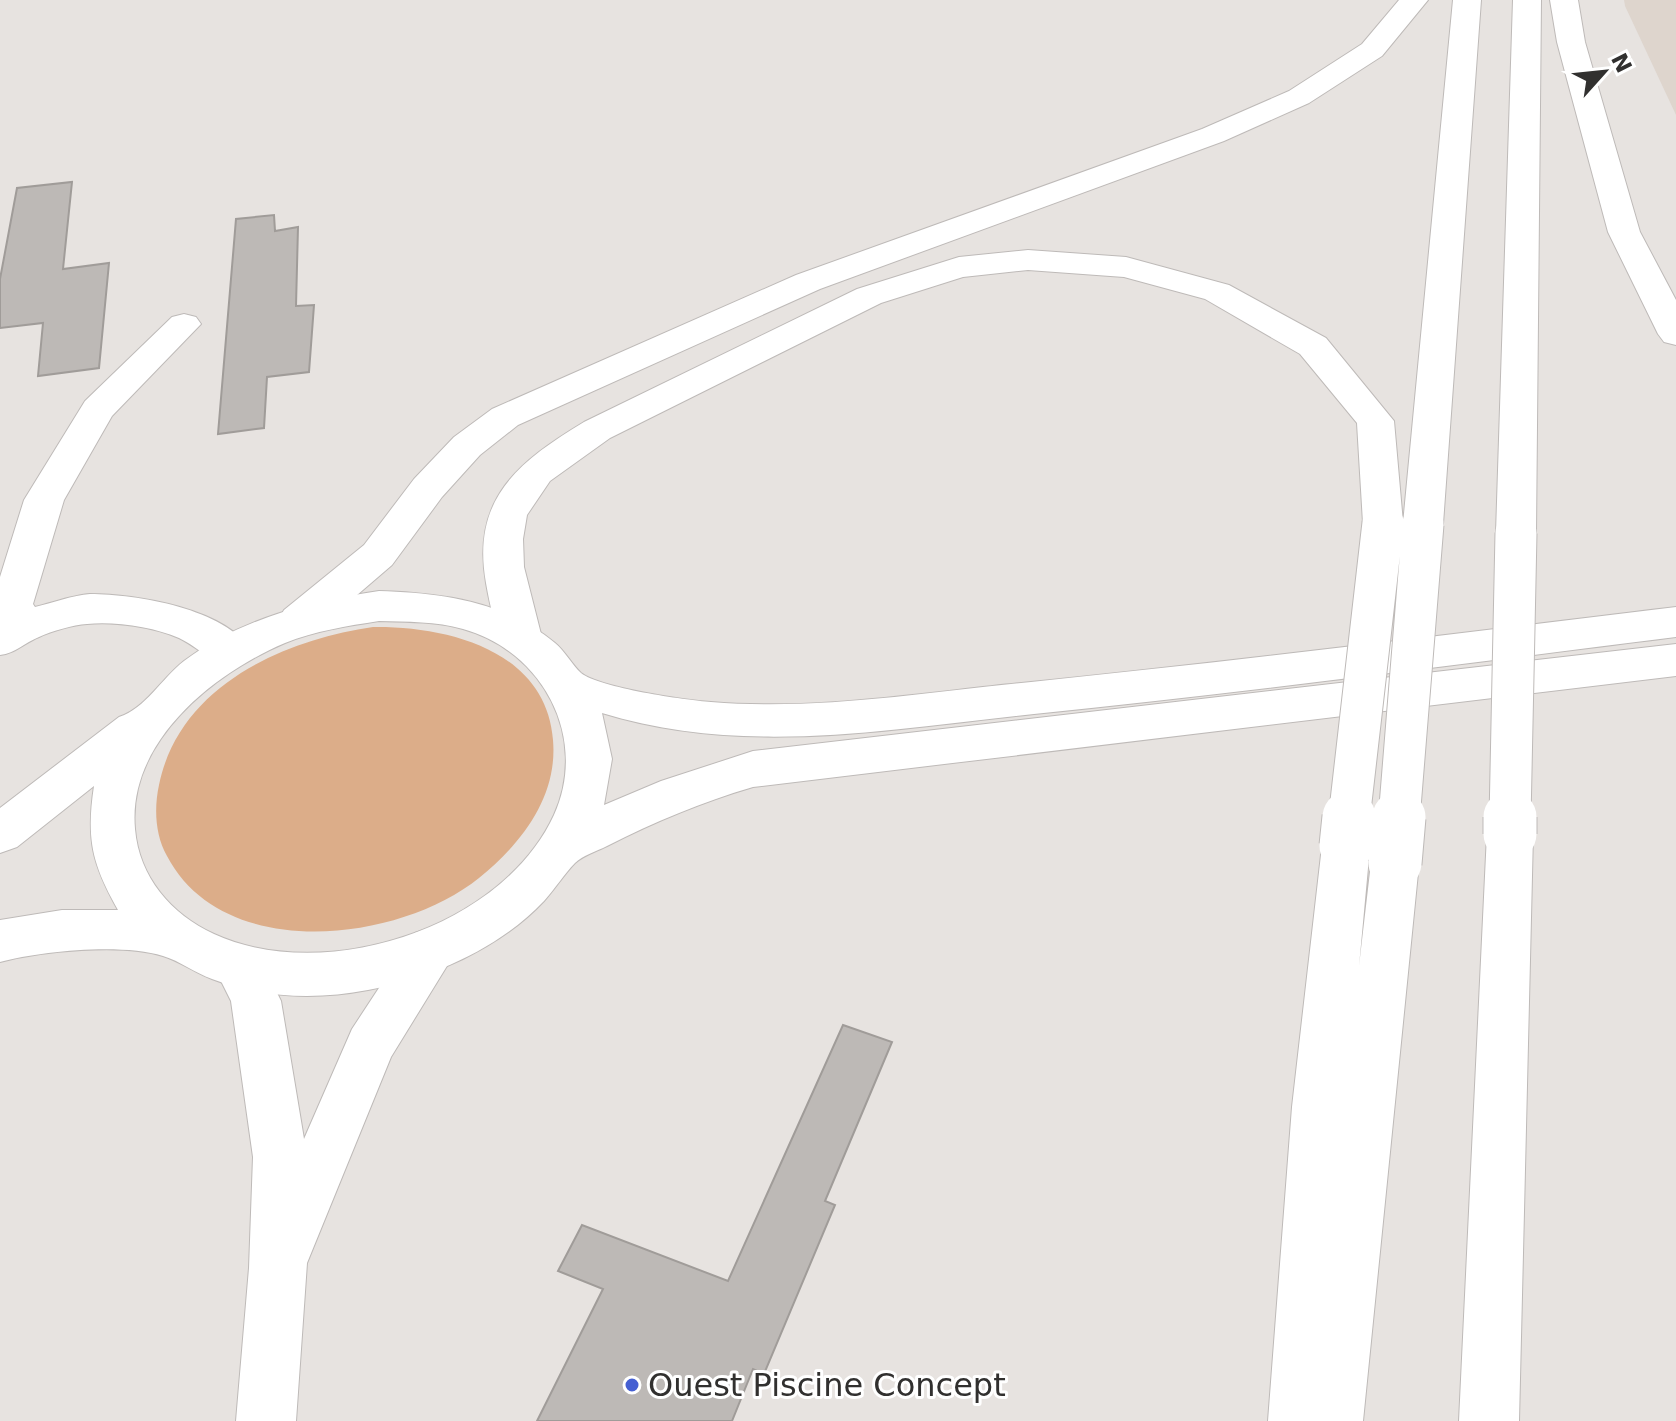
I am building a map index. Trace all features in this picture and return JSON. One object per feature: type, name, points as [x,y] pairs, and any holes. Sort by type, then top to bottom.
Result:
[{"type":"main road","points":[[299,621],[378,555],[428,488],[467,446],[505,417],[808,282],[1213,135],[1299,97],[1372,50],[1414,0]]},
{"type":"main road","points":[[1298,1421],[1319,1107],[1346,846],[1403,523],[1467,0]]},
{"type":"main road","points":[[1489,1421],[1510,834],[1527,0]]},
{"type":"main road","points":[[1564,0],[1571,42],[1624,232],[1676,334]]},
{"type":"main road","points":[[521,638],[506,591],[501,527],[514,497],[531,475],[561,451],[597,430],[854,303],[959,267],[1028,260],[1126,267],[1217,292],[1313,346],[1375,421],[1403,523],[1395,863],[1333,1421]]},
{"type":"main road","points":[[184,324],[98,409],[44,500],[12,605],[12,633],[87,609],[133,612],[191,626],[230,651]]},
{"type":"main road","points":[[0,834],[156,713],[186,683],[230,651],[299,621],[353,609],[418,607],[490,623],[521,638],[540,651],[569,685],[585,721],[590,762],[581,805],[559,849],[541,872],[493,915],[433,948],[384,965],[334,974],[285,974],[239,967],[201,954],[168,935],[143,912],[126,887],[115,858],[111,829],[113,799],[121,769],[156,713]]},
{"type":"main road","points":[[569,685],[623,704],[668,714],[739,720],[807,718],[1123,689],[1676,622]]},
{"type":"main road","points":[[559,849],[625,812],[696,784],[753,769],[1676,660]]},
{"type":"main road","points":[[0,941],[19,935],[87,929],[168,935]]},
{"type":"main road","points":[[278,1268],[370,1045],[433,948]]},
{"type":"main road","points":[[239,967],[256,1001],[280,1157],[278,1268],[266,1421]]},
{"type":"shaded area","points":[[1624,0],[1676,0],[1676,115],[1625,6]]},
{"type":"shaded area","points":[[373,627],[402,628],[461,639],[488,649],[512,664],[532,684],[546,709],[553,740],[549,781],[534,818],[509,850],[479,878],[445,900],[404,917],[359,928],[314,932],[269,927],[228,914],[193,890],[163,848],[156,803],[170,750],[188,720],[212,695],[240,674],[304,643]]},
{"type":"building","points":[[72,182],[63,269],[109,263],[99,368],[38,376],[43,323],[0,328],[0,279],[17,188]]},
{"type":"building","points":[[274,215],[275,231],[298,227],[296,306],[314,305],[309,372],[267,377],[264,428],[218,434],[236,219]]},
{"type":"building","points":[[843,1025],[892,1042],[825,1201],[835,1205],[764,1374],[753,1369],[732,1421],[537,1421],[603,1289],[558,1271],[582,1225],[728,1281]]},
{"type":"place","name":"Ouest Piscine Concept","points":[[632,1385]]}]
